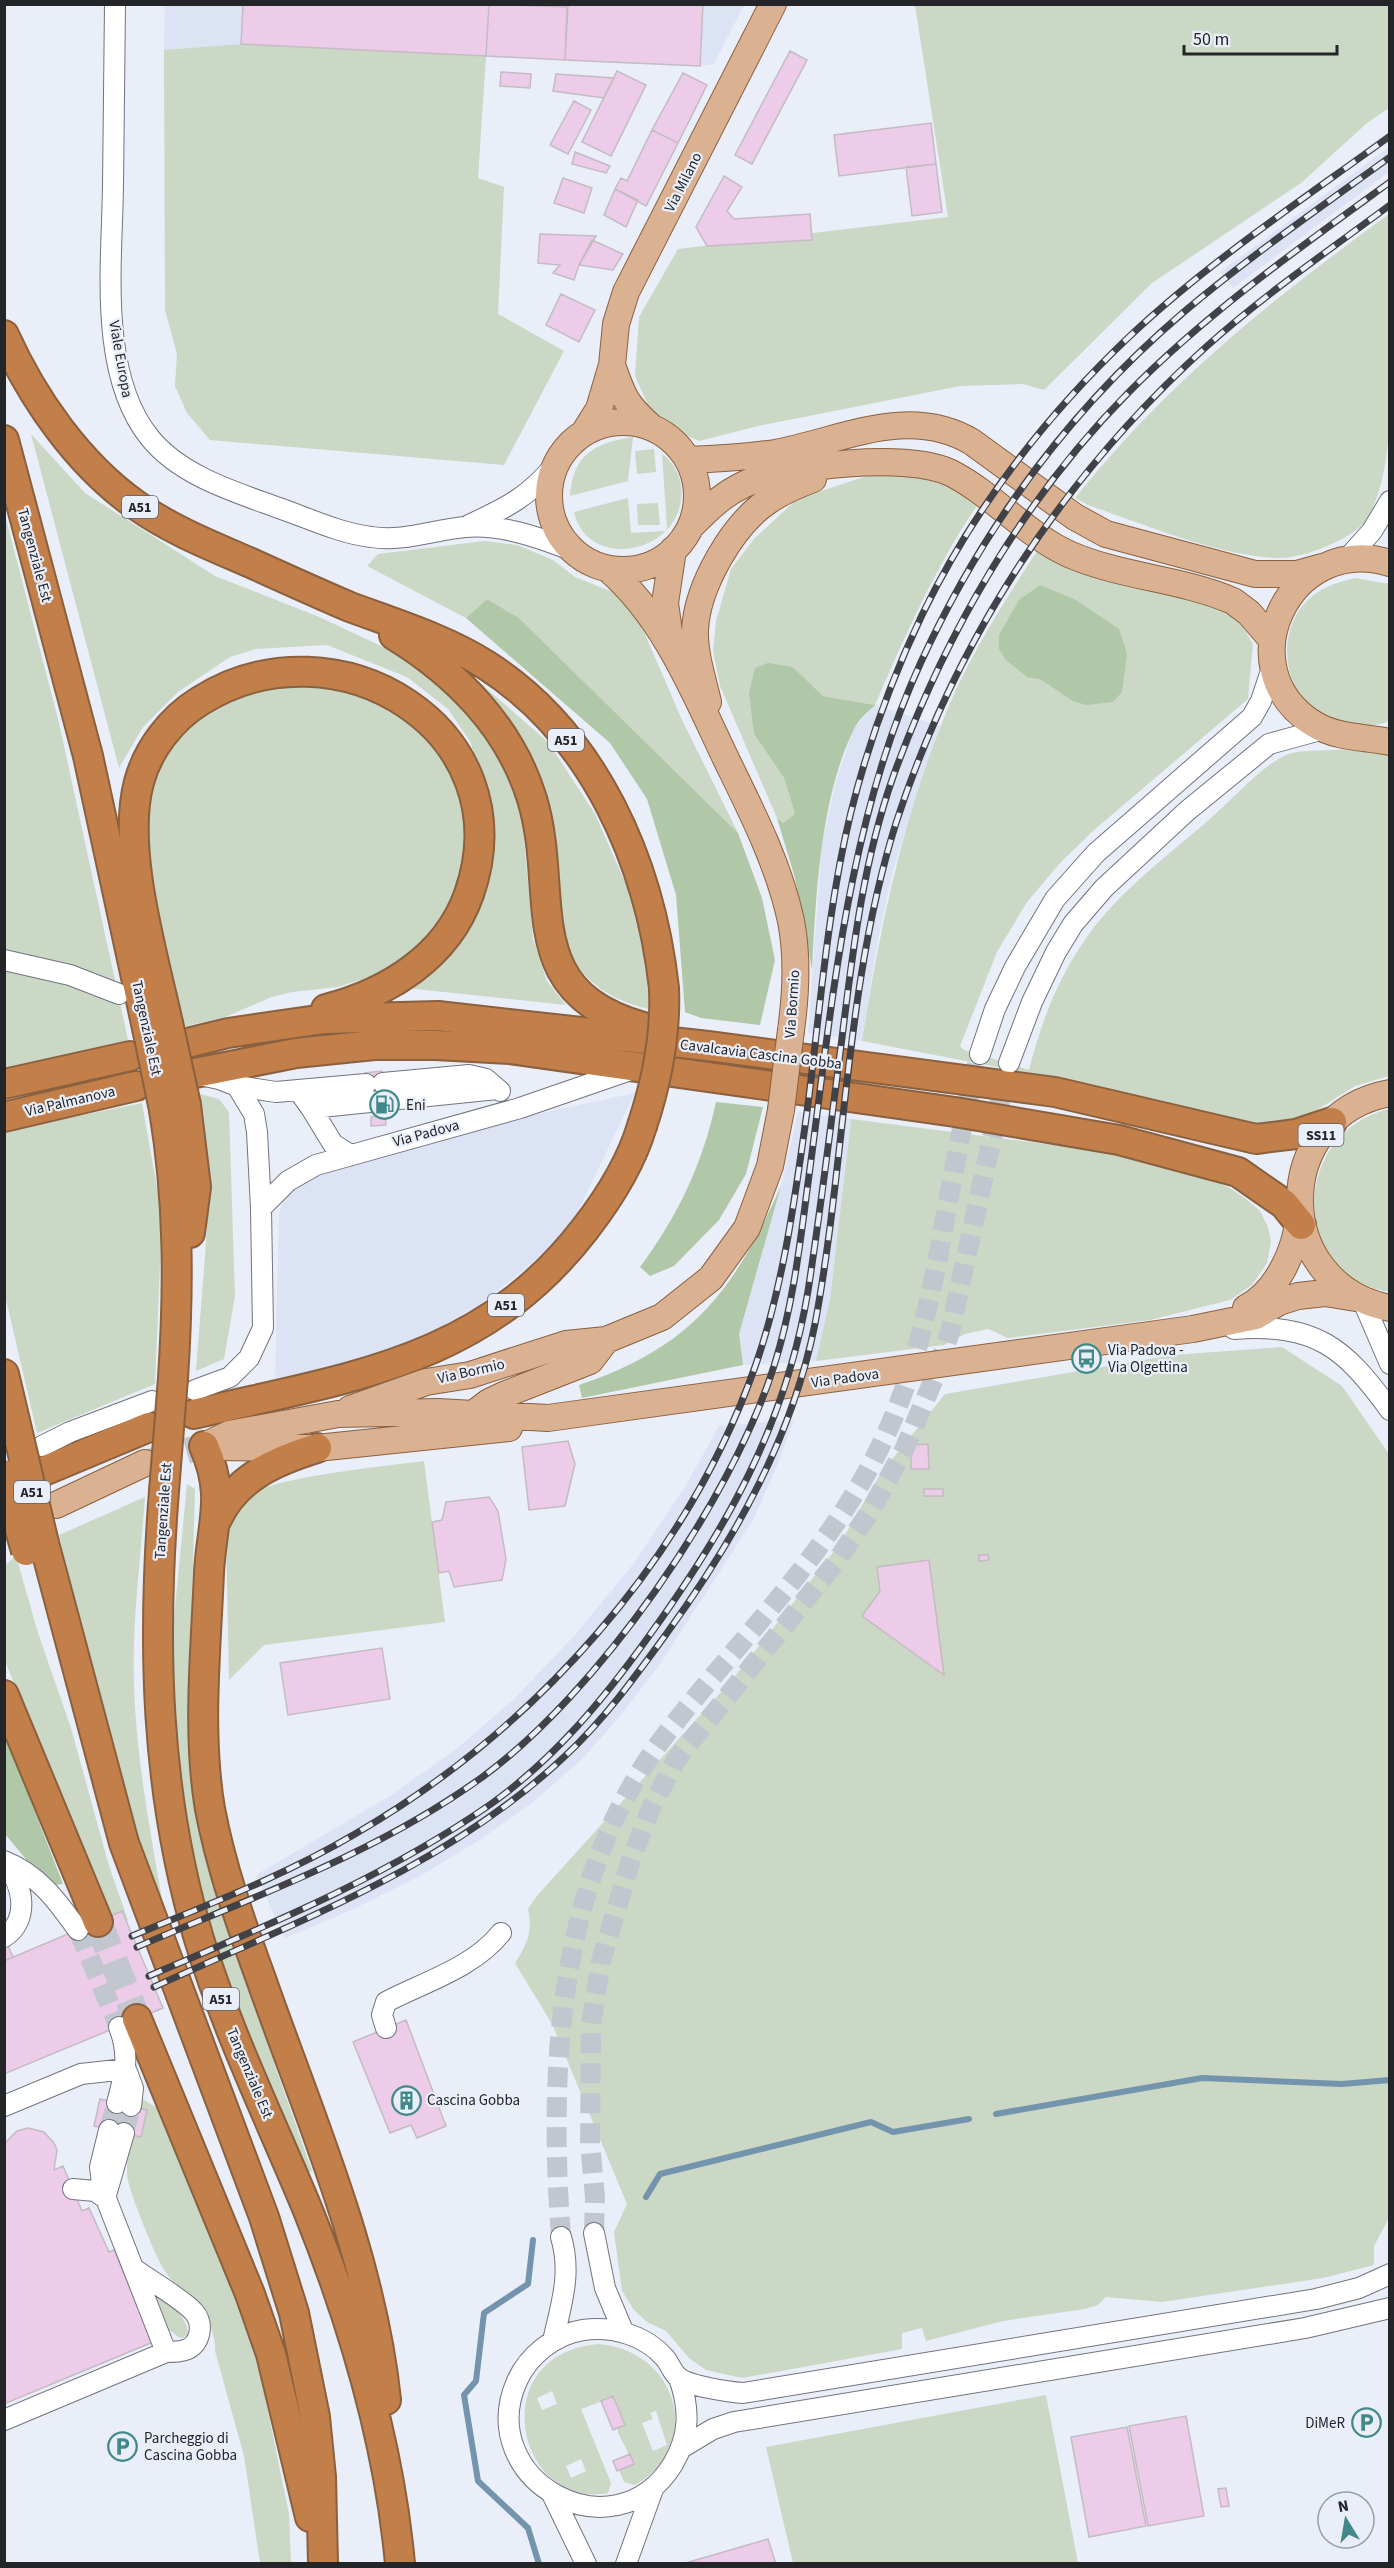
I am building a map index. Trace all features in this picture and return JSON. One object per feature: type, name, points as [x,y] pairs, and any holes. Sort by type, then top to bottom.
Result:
[{"type":"highway","name":"A51","points":[[4,335],[26,377],[61,429],[97,470],[135,504],[208,544],[339,602],[455,647],[487,665],[531,701],[559,731],[592,774],[616,813],[637,862],[654,921],[664,988],[664,1028],[660,1057],[642,1126],[619,1178],[594,1217],[568,1250],[518,1297],[474,1328],[418,1356],[367,1374],[297,1392],[187,1394]]},
{"type":"highway","name":"Tangenziale Est","points":[[4,440],[88,756],[166,1031],[175,1107],[179,1266],[187,1394],[164,1491],[157,1587],[157,1673],[166,1789],[177,1852],[201,1942],[228,2019],[307,2210],[335,2287],[369,2394],[390,2486],[400,2564]]},
{"type":"highway","points":[[339,602],[398,638],[438,667],[483,709],[511,749],[535,810],[551,946],[558,963],[574,988],[602,1012],[616,1020],[708,1046]]},
{"type":"highway","points":[[166,1031],[133,843],[139,782],[156,745],[173,723],[195,705],[226,686],[261,675],[314,671],[354,679],[384,690],[423,716],[441,734],[455,752],[469,782],[476,808],[479,844],[476,866],[463,910],[453,927],[428,957],[412,970],[376,991],[341,1005],[228,1033]]},
{"type":"highway","name":"Cavalcavia Cascina Gobba","points":[[166,1031],[228,1033],[324,1019],[438,1016],[708,1046],[1055,1092],[1256,1139],[1296,1134],[1332,1122]]},
{"type":"highway","name":"Cavalcavia Cascina Gobba","points":[[190,1074],[296,1053],[374,1045],[435,1044],[510,1049],[955,1112],[1134,1143],[1238,1172],[1284,1204],[1300,1219]]},
{"type":"highway","name":"Via Palmanova","points":[[4,1084],[130,1056]]},
{"type":"highway","name":"Via Palmanova","points":[[4,1117],[136,1086]]},
{"type":"highway","name":"A51","points":[[4,1374],[36,1453],[21,1539],[63,1622],[124,1843],[264,2217],[294,2313],[315,2417],[321,2477],[321,2564]]},
{"type":"highway","points":[[36,1453],[151,1414]]},
{"type":"highway","points":[[198,1448],[217,1486],[210,1554],[204,1712],[211,1813],[241,1920],[336,2190],[358,2264],[385,2388],[390,2486]]},
{"type":"highway","points":[[215,1523],[226,1501],[244,1482],[285,1458],[317,1448]]},
{"type":"highway","points":[[4,1474],[21,1539]]},
{"type":"highway","points":[[4,1695],[88,1926]]},
{"type":"highway","name":"A51","points":[[128,2023],[250,2294],[281,2388],[321,2564]]},
{"type":"main road","name":"Via Milano","points":[[584,433],[599,409],[612,365],[614,333],[626,292],[773,4]]},
{"type":"main road","name":"Via Milano","points":[[612,365],[623,398],[632,410],[652,427]]},
{"type":"main road","points":[[691,526],[696,511],[697,489],[688,460],[673,441],[652,427],[618,422],[604,424],[584,433],[566,447],[554,466],[548,492],[551,515],[558,534],[571,550],[584,560],[608,569],[643,567],[673,550],[691,526],[717,500],[746,484],[812,468],[908,462],[950,473],[1070,554],[1224,598],[1249,613],[1272,639]]},
{"type":"main road","points":[[688,460],[777,452],[876,428],[903,425],[929,426],[954,433],[972,442],[1075,517],[1106,534],[1255,574],[1297,574],[1347,559],[1370,559],[1389,563]]},
{"type":"main road","points":[[714,732],[695,631],[700,600],[709,577],[744,522],[767,502],[827,473],[867,463]]},
{"type":"main road","name":"Via Bormio","points":[[672,651],[665,603],[673,550]]},
{"type":"main road","points":[[1322,567],[1299,583],[1287,598],[1276,620],[1272,639],[1273,665],[1288,699],[1301,715],[1324,729],[1345,736],[1389,742]]},
{"type":"main road","name":"Via Bormio","points":[[338,1414],[377,1397],[426,1382],[470,1375],[566,1344],[606,1340],[662,1317],[711,1278],[723,1264],[747,1228],[770,1166],[781,1110],[791,1030],[795,961],[788,911],[763,840],[714,732],[672,651],[630,588],[608,569]]},
{"type":"main road","points":[[1362,737],[1389,733]]},
{"type":"main road","name":"SS11","points":[[1388,1093],[1357,1104],[1332,1122],[1314,1144],[1305,1163],[1300,1184],[1300,1219],[1311,1251],[1323,1269],[1338,1284],[1362,1299],[1389,1308]]},
{"type":"main road","name":"Via Padova","points":[[1205,1327],[1253,1305],[1272,1286],[1288,1255],[1300,1219]]},
{"type":"main road","name":"Via Padova","points":[[198,1448],[229,1434],[338,1414],[438,1412],[540,1419],[1205,1327],[1256,1316],[1285,1299],[1298,1296],[1325,1293],[1362,1299]]},
{"type":"main road","name":"Via Bormio","points":[[473,1414],[489,1402],[523,1386],[590,1361],[606,1340]]},
{"type":"main road","points":[[448,1436],[439,1423],[438,1412],[445,1395],[470,1375]]},
{"type":"main road","points":[[448,1436],[473,1414]]},
{"type":"main road","points":[[198,1448],[317,1448],[505,1429],[540,1419]]},
{"type":"main road","points":[[56,1504],[145,1463]]},
{"type":"street","name":"Viale Europa","points":[[115,4],[114,333],[128,402],[150,439],[168,456],[192,472],[234,492],[337,528],[383,538],[418,536],[466,527],[498,512],[536,488],[554,466]]},
{"type":"street","points":[[1347,559],[1372,531],[1389,501]]},
{"type":"street","name":"Viale Europa","points":[[466,527],[524,533],[571,550]]},
{"type":"street","points":[[980,1054],[995,1009],[1015,967],[1055,899],[1089,860],[1252,717],[1262,701],[1273,665]]},
{"type":"street","points":[[1009,1063],[1048,967],[1073,924],[1099,893],[1180,817],[1269,744],[1324,729]]},
{"type":"street","points":[[4,960],[58,971],[119,994]]},
{"type":"street","name":"Via Padova","points":[[261,1208],[288,1181],[306,1169],[349,1154],[520,1108],[637,1068]]},
{"type":"street","points":[[190,1074],[219,1079],[264,1092],[469,1076],[486,1079],[520,1108]]},
{"type":"street","points":[[187,1394],[231,1377],[249,1358],[262,1335],[261,1208],[257,1132],[248,1101],[237,1086]]},
{"type":"street","points":[[311,1108],[497,1089]]},
{"type":"street","points":[[298,1090],[333,1144],[349,1154]]},
{"type":"street","points":[[1362,1299],[1389,1364]]},
{"type":"street","points":[[1205,1327],[1271,1328],[1292,1331],[1320,1340],[1350,1361],[1389,1410]]},
{"type":"street","points":[[4,1863],[24,1870],[88,1926]]},
{"type":"street","points":[[4,1863],[19,1885],[21,1901],[21,1915],[16,1926],[4,1937]]},
{"type":"street","points":[[386,2028],[382,2015],[386,2002],[455,1968],[490,1946],[501,1933]]},
{"type":"street","points":[[124,2104],[128,2023]]},
{"type":"street","points":[[4,2106],[81,2074],[126,2069]]},
{"type":"street","points":[[116,2132],[105,2198],[166,2352]]},
{"type":"street","points":[[73,2188],[95,2191],[105,2198]]},
{"type":"street","points":[[594,2233],[605,2288],[623,2331]]},
{"type":"street","points":[[553,2341],[566,2285],[566,2263],[561,2237]]},
{"type":"street","points":[[4,2420],[166,2352],[184,2351],[195,2344],[200,2334],[200,2323],[194,2312],[133,2268]]},
{"type":"street","points":[[679,2378],[725,2392],[759,2391],[1316,2299],[1359,2288],[1389,2274]]},
{"type":"street","points":[[683,2447],[713,2429],[734,2422],[1305,2328],[1389,2308]]},
{"type":"street","points":[[626,2564],[653,2489],[683,2447],[688,2426],[686,2401],[679,2378],[665,2358],[650,2345],[623,2331],[581,2330],[553,2341],[540,2351],[519,2376],[509,2413],[516,2454],[527,2472],[552,2494],[582,2506],[601,2507],[634,2500],[653,2489]]},
{"type":"street","points":[[552,2494],[586,2564]]},
{"type":"shaded area","points":[[165,5],[744,5],[714,64],[700,66],[241,44],[164,50]]},
{"type":"shaded area","points":[[1389,147],[1389,172],[1233,288],[1220,272]]},
{"type":"shaded area","points":[[875,705],[940,726],[893,870],[877,944],[862,1041],[808,1033],[822,844],[836,781],[854,728]]},
{"type":"shaded area","points":[[635,1093],[571,1225],[532,1263],[482,1303],[394,1350],[340,1367],[275,1378],[279,1212],[286,1196],[301,1180],[473,1128]]},
{"type":"shaded area","points":[[798,1112],[851,1119],[830,1299],[816,1361],[743,1365],[739,1334],[781,1186]]},
{"type":"shaded area","points":[[794,1420],[753,1520],[658,1667],[617,1720],[581,1760],[532,1803],[478,1841],[420,1876],[347,1912],[285,1938],[256,1875],[390,1796],[455,1750],[512,1701],[576,1634],[634,1563],[685,1487],[719,1426]]},
{"type":"green space","points":[[915,5],[1389,5],[1389,108],[1367,123],[1301,183],[1152,283],[1044,390],[1023,384],[960,386],[758,426],[699,441],[656,423],[635,376],[639,317],[678,249],[948,217]]},
{"type":"green space","points":[[241,44],[486,56],[478,178],[504,187],[498,314],[564,351],[504,465],[210,440],[187,413],[175,386],[177,354],[165,310],[164,50]]},
{"type":"green space","points":[[1389,214],[1389,435],[1382,480],[1376,500],[1367,519],[1360,526],[1351,534],[1327,546],[1300,555],[1278,558],[1255,556],[1207,546],[1090,506],[1075,498],[1147,416],[1184,379],[1262,311]]},
{"type":"green space","points":[[31,434],[85,493],[215,576],[317,616],[426,667],[475,717],[519,783],[533,939],[547,981],[566,1005],[406,988],[469,930],[488,853],[489,817],[471,743],[448,709],[407,677],[327,645],[256,649],[230,657],[178,692],[143,727],[119,768]]},
{"type":"green space","points":[[633,437],[628,481],[570,496],[576,470],[588,453],[608,443]]},
{"type":"green space","points":[[654,449],[656,472],[637,474],[635,451]]},
{"type":"green space","points":[[662,454],[673,466],[680,480],[680,504],[672,524],[666,529],[667,528]]},
{"type":"green space","points":[[908,472],[950,483],[980,501],[936,575],[910,626],[875,705],[823,696],[793,667],[754,734],[784,778],[795,814],[783,823],[777,818],[720,686],[713,651],[716,621],[731,569],[754,539],[797,499],[873,474]]},
{"type":"green space","points":[[628,498],[631,533],[664,531],[657,538],[638,547],[618,549],[599,544],[583,532],[574,512]]},
{"type":"green space","points":[[658,503],[660,525],[638,525],[637,504]]},
{"type":"green space","points":[[4,511],[59,723],[128,1040],[5,1069]]},
{"type":"green space","points":[[484,541],[517,545],[553,560],[575,577],[618,594],[635,611],[682,720],[738,833],[519,618],[487,599],[466,618],[367,566],[378,554]]},
{"type":"green space","points":[[1039,548],[1203,602],[1230,614],[1242,625],[1253,644],[1248,699],[1094,830],[1060,863],[1027,902],[997,952],[960,1046],[964,1050],[1029,1070],[1039,1035],[1067,968],[1100,920],[1130,888],[1258,774],[1288,754],[1317,750],[1379,749],[1389,751],[1389,1076],[1355,1086],[1304,1118],[1253,1126],[1075,1082],[862,1041],[892,883],[926,766],[960,681],[998,613]]},
{"type":"green space","points":[[1355,578],[1389,584],[1389,721],[1364,726],[1332,721],[1311,707],[1298,692],[1287,656],[1288,637],[1294,619],[1305,603],[1325,588]]},
{"type":"green space","points":[[1040,585],[1074,599],[1119,629],[1127,654],[1122,692],[1113,702],[1086,705],[1073,701],[1040,679],[1027,677],[1006,660],[999,649],[999,635],[1019,600]]},
{"type":"green space","points":[[487,599],[519,618],[738,833],[762,898],[775,960],[760,1025],[701,1018],[685,1012],[676,895],[647,799],[610,743],[466,618]]},
{"type":"green space","points":[[768,663],[793,667],[823,696],[875,705],[854,729],[834,785],[818,879],[812,970],[795,878],[777,818],[783,823],[795,814],[784,778],[754,734],[749,693],[755,668]]},
{"type":"green space","points":[[321,679],[411,716],[458,778],[468,836],[453,902],[412,953],[384,972],[338,987],[292,992],[272,997],[225,1017],[178,1028],[163,977],[143,823],[160,756],[216,699]]},
{"type":"green space","points":[[479,682],[548,742],[595,814],[628,889],[651,986],[648,1009],[627,1003],[593,983],[580,970],[570,954],[562,937],[557,917],[555,832],[539,776],[517,734]]},
{"type":"green space","points":[[192,1092],[219,1099],[229,1112],[235,1296],[224,1359],[196,1371],[207,1230],[206,1189]]},
{"type":"green space","points":[[716,1102],[763,1107],[746,1174],[719,1220],[674,1266],[650,1276],[640,1267],[666,1228],[687,1188],[704,1146]]},
{"type":"green space","points":[[142,1103],[162,1216],[155,1384],[37,1433],[5,1295],[4,1131]]},
{"type":"green space","points":[[1389,1109],[1389,1292],[1356,1280],[1333,1259],[1319,1233],[1314,1203],[1319,1173],[1333,1145],[1357,1123]]},
{"type":"green space","points":[[851,1119],[1116,1153],[1182,1167],[1230,1188],[1260,1211],[1268,1227],[1271,1241],[1267,1263],[1252,1285],[1230,1300],[1150,1320],[1008,1338],[988,1329],[965,1334],[944,1345],[816,1361],[830,1299]]},
{"type":"green space","points":[[781,1186],[739,1334],[743,1365],[582,1398],[579,1385],[618,1370],[651,1353],[680,1333],[704,1311],[726,1285],[745,1256]]},
{"type":"green space","points":[[1282,1347],[1342,1386],[1389,1454],[1390,2216],[1374,2246],[1374,2265],[1323,2278],[1162,2302],[1106,2297],[1098,2305],[1085,2309],[1003,2321],[926,2341],[922,2328],[902,2333],[902,2349],[742,2378],[706,2370],[689,2358],[666,2331],[647,2322],[634,2310],[622,2291],[614,2232],[627,2204],[552,2024],[515,1963],[528,1938],[530,1924],[528,1909],[536,1897],[731,1681],[839,1545],[881,1473],[945,1394],[1173,1355]]},
{"type":"green space","points":[[424,1461],[445,1622],[264,1645],[229,1680],[226,1534],[242,1501],[259,1490],[303,1478]]},
{"type":"green space","points":[[187,1484],[195,1489],[189,1710],[190,1770],[197,1823],[227,1929],[312,2171],[305,2174],[236,2011],[199,1898],[183,1827],[170,1659]]},
{"type":"green space","points":[[145,1497],[138,1576],[134,1681],[143,1782],[163,1906],[131,1840],[59,1535]]},
{"type":"green space","points":[[16,1556],[38,1633],[71,1728],[109,1866],[128,1920],[114,1927],[5,1661],[4,1566]]},
{"type":"green space","points":[[4,1732],[63,1884],[48,1886],[5,1834]]},
{"type":"green space","points":[[141,2098],[165,2113],[251,2328],[289,2514],[291,2563],[260,2563],[244,2456],[210,2326],[163,2268],[130,2189],[127,2170],[131,2135],[141,2137],[147,2110],[139,2108]]},
{"type":"green space","points":[[154,2293],[172,2306],[182,2317],[188,2336],[180,2338],[169,2330]]},
{"type":"green space","points":[[598,2344],[625,2350],[647,2363],[663,2381],[673,2402],[675,2424],[670,2447],[657,2468],[635,2485],[624,2482],[619,2470],[634,2464],[618,2433],[618,2428],[625,2425],[614,2397],[581,2409],[611,2483],[608,2493],[576,2492],[551,2479],[534,2456],[525,2429],[526,2400],[538,2374],[562,2354]],"holes":[[[552,2391],[557,2404],[542,2410],[537,2398]],[[656,2411],[667,2445],[653,2451],[642,2423],[653,2419],[650,2413]],[[581,2459],[586,2471],[571,2478],[566,2466]]]},
{"type":"green space","points":[[1046,2395],[1078,2563],[793,2563],[766,2447]]},
{"type":"building","points":[[243,4],[489,4],[486,56],[241,44]]},
{"type":"building","points":[[489,4],[567,7],[565,60],[486,56]]},
{"type":"building","points":[[522,4],[568,4],[567,7]]},
{"type":"building","points":[[568,4],[703,4],[700,66],[565,60]]},
{"type":"building","points":[[790,51],[807,60],[752,164],[735,155]]},
{"type":"building","points":[[617,71],[646,85],[611,156],[582,142]]},
{"type":"building","points":[[501,72],[531,74],[530,88],[500,86]]},
{"type":"building","points":[[683,73],[707,85],[678,143],[652,130]]},
{"type":"building","points":[[556,74],[614,78],[604,98],[553,91]]},
{"type":"building","points":[[574,101],[591,110],[568,154],[550,145]]},
{"type":"building","points":[[931,123],[936,164],[839,176],[834,135]]},
{"type":"building","points":[[652,130],[678,143],[646,206],[615,189],[621,178],[627,181]]},
{"type":"building","points":[[575,152],[610,166],[606,173],[572,164]]},
{"type":"building","points":[[936,164],[942,212],[912,216],[906,167]]},
{"type":"building","points":[[724,176],[742,187],[727,211],[734,219],[810,214],[812,240],[707,246],[696,227]]},
{"type":"building","points":[[563,178],[592,188],[584,213],[554,203]]},
{"type":"building","points":[[615,189],[638,200],[626,227],[604,215]]},
{"type":"building","points":[[540,234],[596,236],[579,265],[574,280],[553,273],[560,265],[538,263]]},
{"type":"building","points":[[592,240],[623,254],[613,270],[579,265]]},
{"type":"building","points":[[561,294],[595,310],[579,342],[546,325]]},
{"type":"building","points":[[382,1071],[384,1093],[367,1095],[365,1073]]},
{"type":"building","points":[[385,1115],[386,1125],[371,1126],[371,1117]]},
{"type":"building","points":[[568,1441],[575,1464],[565,1506],[529,1510],[522,1447]]},
{"type":"building","points":[[928,1444],[929,1469],[911,1469],[911,1445]]},
{"type":"building","points":[[924,1489],[943,1489],[943,1496],[924,1496]]},
{"type":"building","points":[[489,1497],[498,1511],[506,1559],[502,1580],[454,1587],[449,1571],[439,1573],[432,1522],[442,1520],[446,1502]]},
{"type":"building","points":[[979,1555],[988,1555],[989,1560],[979,1561]]},
{"type":"building","points":[[929,1560],[944,1675],[862,1616],[880,1591],[877,1567]]},
{"type":"building","points":[[382,1648],[390,1699],[288,1715],[280,1663]]},
{"type":"building","points":[[122,1911],[163,2008],[4,2074],[4,1961]]},
{"type":"building","points":[[4,1937],[13,1957],[4,1961]]},
{"type":"building","name":"Cascina Gobba","points":[[406,2020],[446,2126],[417,2138],[411,2125],[390,2133],[353,2042]]},
{"type":"building","points":[[100,2099],[147,2110],[141,2137],[94,2126]]},
{"type":"building","points":[[28,2128],[44,2132],[54,2143],[57,2150],[54,2170],[63,2166],[82,2211],[89,2208],[109,2252],[114,2250],[153,2342],[4,2404],[4,2144],[17,2131]]},
{"type":"building","points":[[613,2396],[625,2425],[613,2430],[601,2401]]},
{"type":"building","points":[[1186,2416],[1204,2516],[1148,2526],[1129,2426]]},
{"type":"building","points":[[1127,2427],[1146,2526],[1089,2537],[1071,2437]]},
{"type":"building","points":[[630,2454],[634,2464],[617,2471],[613,2461]]},
{"type":"building","points":[[1226,2488],[1229,2506],[1221,2507],[1218,2489]]},
{"type":"building","points":[[768,2539],[776,2564],[682,2564]]},
{"type":"waterway","points":[[996,2114],[1202,2078],[1342,2084],[1390,2080]]},
{"type":"waterway","points":[[646,2197],[660,2174],[871,2122],[893,2132],[969,2119]]},
{"type":"waterway","points":[[533,2240],[528,2284],[484,2313],[476,2381],[464,2395],[478,2481],[528,2528],[539,2564]]},
{"type":"tunnel","points":[[561,2237],[557,2171],[560,2037],[569,1971],[583,1906],[604,1844],[633,1784],[670,1729],[809,1560],[835,1525],[879,1449],[900,1402],[916,1353],[928,1304],[967,1104],[980,1054]]},
{"type":"tunnel","points":[[594,2233],[595,2197],[590,2144],[591,2026],[601,1961],[631,1860],[651,1808],[676,1760],[836,1562],[871,1510],[904,1450],[935,1376],[950,1332],[1006,1073]]},
{"type":"tunnel","points":[[149,1462],[193,1449]]},
{"type":"tunnel","points":[[98,1922],[137,2019]]},
{"type":"tunnel","points":[[78,1930],[119,2027]]},
{"type":"tunnel","points":[[109,2130],[117,2103]]},
{"type":"tunnel","points":[[124,2133],[131,2106]]},
{"type":"railway","points":[[132,1936],[301,1863],[355,1834],[421,1792],[483,1744],[542,1692],[597,1634],[646,1572],[689,1506],[726,1436],[756,1364],[766,1333],[793,1208],[830,924],[851,812],[865,761],[891,687],[922,615],[942,576],[988,501],[1041,431],[1131,335],[1192,282],[1257,232],[1390,136]]},
{"type":"railway","points":[[137,1947],[314,1872],[357,1851],[441,1805],[481,1778],[525,1742],[570,1697],[613,1647],[655,1592],[693,1534],[726,1476],[754,1419],[781,1343],[802,1229],[845,918],[859,852],[875,787],[896,724],[921,662],[946,612],[1002,517],[1068,429],[1105,387],[1185,311],[1286,232],[1390,157]]},
{"type":"railway","points":[[149,1976],[324,1899],[410,1855],[491,1804],[536,1767],[596,1705],[677,1596],[704,1555],[750,1473],[785,1386],[798,1340],[822,1197],[860,906],[874,841],[893,777],[936,673],[990,572],[1054,478],[1090,434],[1158,364],[1222,308],[1390,182]]},
{"type":"railway","points":[[154,1987],[369,1889],[421,1861],[471,1830],[519,1796],[579,1743],[606,1713],[692,1597],[716,1561],[758,1486],[792,1407],[805,1366],[815,1324],[825,1261],[856,1009],[879,884],[896,823],[921,755],[950,689],[983,625],[1020,564],[1061,506],[1106,450],[1155,396],[1207,346],[1251,309],[1390,205]]},
{"type":"place","name":"Eni","points":[[385,1105]]},
{"type":"place","name":"Via Padova - Via Olgettina","points":[[1087,1359]]},
{"type":"place","name":"Cascina Gobba","points":[[406,2100]]},
{"type":"place","name":"DiMeR","points":[[1366,2423]]},
{"type":"place","name":"Parcheggio di Cascina Gobba","points":[[123,2447]]}]
